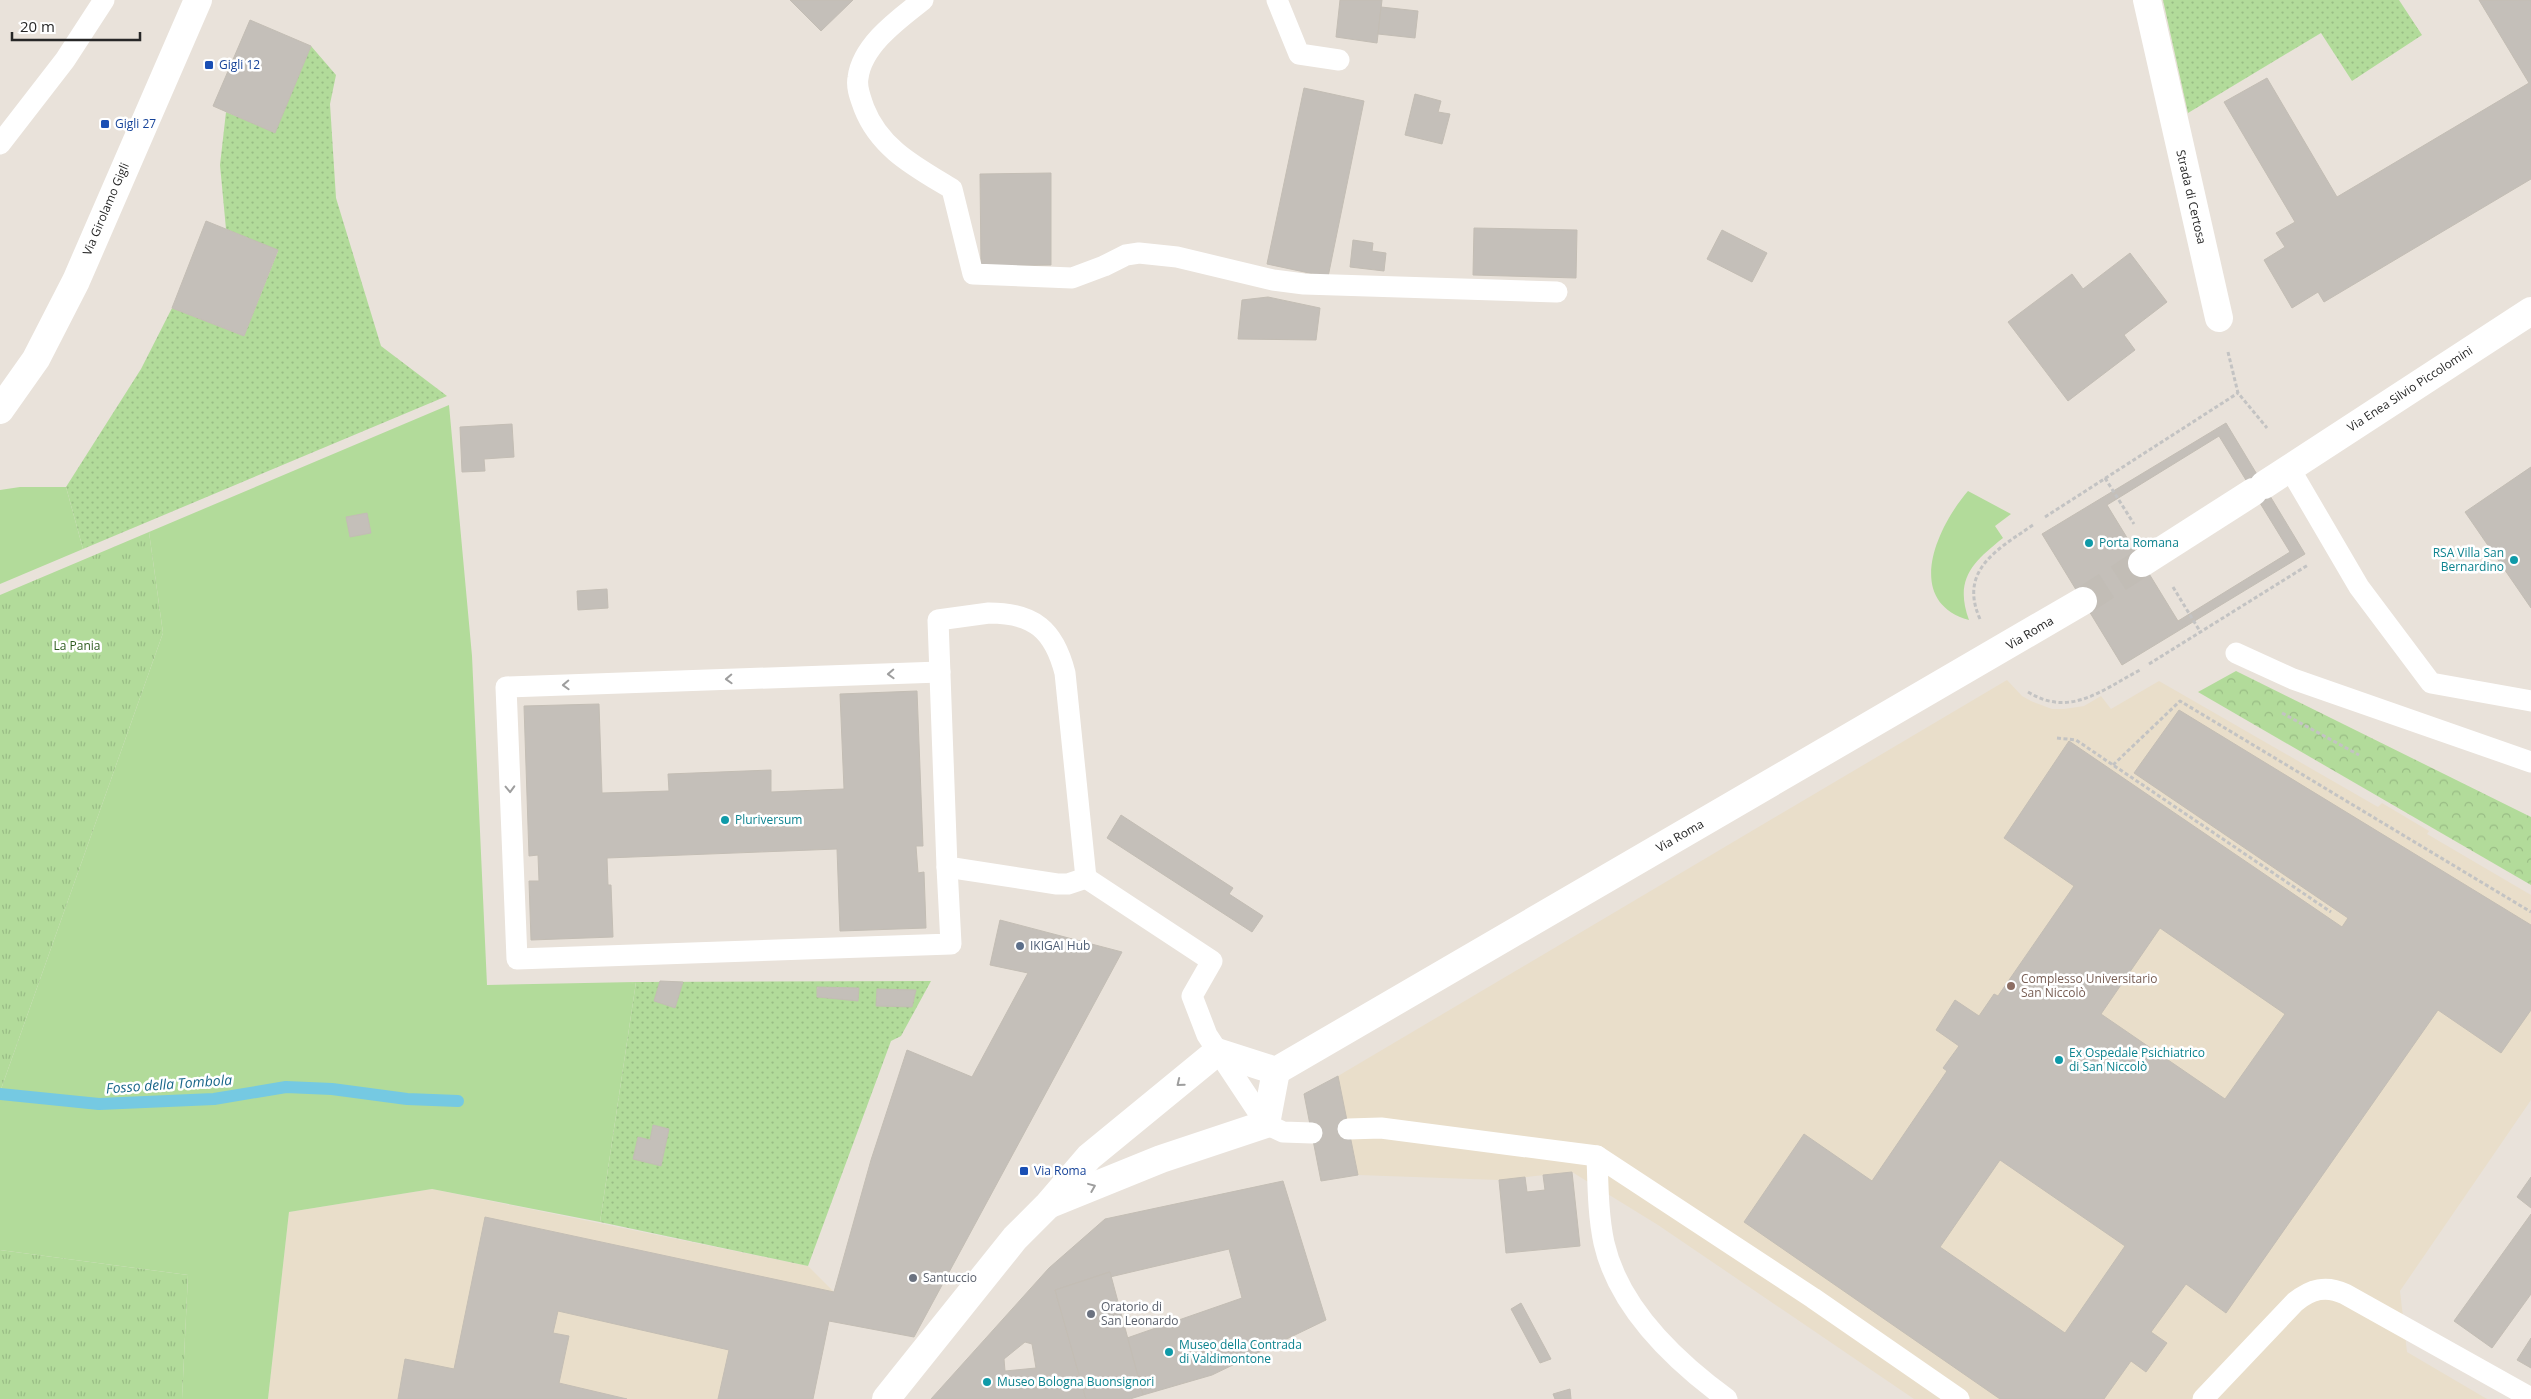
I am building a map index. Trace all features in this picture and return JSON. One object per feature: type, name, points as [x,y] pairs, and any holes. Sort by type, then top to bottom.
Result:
[{"type":"street","name":"Via Girolamo Gigli","points":[[0,410],[36,359],[72,289],[198,0]]},
{"type":"street","name":"Strada di Certosa","points":[[2147,0],[2219,318]]},
{"type":"street","name":"Via Enea Silvio Piccolomini","points":[[2290,469],[2531,311]]},
{"type":"street","points":[[2142,563],[2290,469]]},
{"type":"street","name":"Via Roma","points":[[1276,1071],[2083,601]]},
{"type":"street","points":[[886,1399],[1015,1238],[1047,1206],[1089,1157],[1217,1052],[1276,1071],[1266,1124],[1161,1159],[1047,1206]]},
{"type":"lane","points":[[0,144],[54,74],[104,0]]},
{"type":"lane","points":[[923,0],[879,38],[861,67],[858,88],[870,122],[882,140],[908,162],[952,189],[973,274],[1072,278],[1104,266],[1120,257],[1139,253],[1177,257],[1304,284],[1557,292]]},
{"type":"lane","points":[[1277,0],[1299,54],[1339,60]]},
{"type":"lane","points":[[2290,469],[2360,587],[2431,683],[2531,701]]},
{"type":"lane","points":[[940,672],[506,687],[517,960],[951,944],[938,620],[989,613],[1012,614],[1039,625],[1052,637],[1065,673],[1086,878]]},
{"type":"lane","points":[[2236,653],[2293,679],[2531,762]]},
{"type":"lane","points":[[947,867],[1057,884],[1068,884],[1086,878]]},
{"type":"lane","points":[[1086,878],[1212,961],[1192,996],[1200,1022],[1217,1052],[1266,1124],[1283,1132],[1312,1133]]},
{"type":"lane","points":[[1348,1129],[1381,1128],[1596,1156],[1960,1399]]},
{"type":"lane","points":[[1596,1156],[1600,1218],[1604,1245],[1621,1285],[1636,1310],[1658,1339],[1696,1375],[1727,1399]]},
{"type":"lane","points":[[2203,1399],[2295,1302],[2311,1292],[2326,1288],[2335,1289],[2345,1294],[2531,1398]]},
{"type":"path","points":[[2219,318],[2238,393],[2267,428]]},
{"type":"path","points":[[2045,517],[2238,393]]},
{"type":"path","points":[[1981,620],[1975,606],[1973,594],[1974,581],[1981,568],[1991,556],[2033,525]]},
{"type":"path","points":[[2149,664],[2336,548]]},
{"type":"path","points":[[2028,692],[2051,704],[2066,704],[2080,701],[2140,670]]},
{"type":"path","points":[[2113,765],[2180,701],[2531,912]]},
{"type":"path","points":[[2057,738],[2076,740],[2331,912]]},
{"type":"shaded area","name":"Complesso Universitario San Niccolò","points":[[2007,680],[2022,696],[2052,709],[2084,706],[2101,696],[2111,709],[2159,681],[2378,807],[2382,803],[2429,831],[2427,834],[2531,895],[2531,1100],[2400,1291],[2407,1352],[2487,1399],[1914,1399],[1658,1225],[1572,1172],[1499,1180],[1358,1175],[1338,1076]]},
{"type":"shaded area","points":[[432,1189],[808,1266],[834,1292],[813,1399],[268,1399],[289,1212]]},
{"type":"green space","points":[[2163,0],[2399,0],[2422,35],[2352,81],[2321,33],[2188,113]]},
{"type":"green space","points":[[311,46],[336,75],[330,104],[336,198],[381,346],[447,396],[83,549],[66,487],[141,369],[172,308],[244,336],[278,251],[226,229],[220,165],[226,112],[275,132]]},
{"type":"green space","points":[[449,405],[472,656],[487,985],[636,982],[600,1222],[432,1189],[289,1212],[268,1399],[182,1399],[188,1275],[0,1250],[0,1092],[163,633],[149,532]]},
{"type":"green space","points":[[20,487],[66,487],[83,549],[0,584],[0,490]]},
{"type":"green space","points":[[1968,491],[2011,514],[1995,526],[2003,538],[1975,564],[1965,582],[1965,606],[1969,620],[1949,610],[1937,597],[1932,580],[1932,562],[1937,543],[1956,506]]},
{"type":"green space","name":"La Pania","points":[[149,532],[163,633],[0,1092],[0,595]]},
{"type":"green space","points":[[2236,671],[2531,817],[2531,885],[2198,692]]},
{"type":"green space","points":[[931,981],[901,1036],[891,1041],[808,1266],[600,1222],[636,982]]},
{"type":"green space","points":[[0,1250],[188,1275],[182,1399],[0,1399]]},
{"type":"building","points":[[790,0],[853,0],[821,31]]},
{"type":"building","points":[[1340,0],[1382,0],[1377,43],[1336,37]]},
{"type":"building","points":[[2479,0],[2531,0],[2531,179],[2324,302],[2318,292],[2292,308],[2264,260],[2285,247],[2276,233],[2295,222],[2224,102],[2267,78],[2337,197],[2529,83]]},
{"type":"building","points":[[1381,7],[1418,11],[1415,38],[1378,34]]},
{"type":"building","points":[[250,20],[311,46],[275,133],[213,106]]},
{"type":"building","points":[[1304,88],[1364,101],[1328,277],[1267,264]]},
{"type":"building","points":[[1415,94],[1441,101],[1438,112],[1450,114],[1442,144],[1405,135]]},
{"type":"building","points":[[1051,173],[1051,265],[981,266],[980,174]]},
{"type":"building","points":[[206,221],[278,250],[244,336],[172,308]]},
{"type":"building","points":[[1474,228],[1577,230],[1576,278],[1473,275]]},
{"type":"building","points":[[1722,230],[1767,253],[1752,282],[1707,259]]},
{"type":"building","points":[[1353,240],[1373,243],[1372,251],[1386,253],[1384,271],[1350,267]]},
{"type":"building","points":[[2130,253],[2167,302],[2124,335],[2135,350],[2068,401],[2008,322],[2072,274],[2083,289]]},
{"type":"building","points":[[1268,297],[1320,308],[1316,340],[1238,339],[1242,300]]},
{"type":"building","name":"Porta Romana","points":[[2226,423],[2305,554],[2122,665],[2042,534]],"holes":[[[2219,436],[2290,552],[2178,621],[2107,505]]]},
{"type":"building","points":[[512,424],[514,457],[484,459],[485,471],[462,472],[460,427]]},
{"type":"building","name":"RSA Villa San Bernardino","points":[[2531,467],[2531,608],[2465,512]]},
{"type":"building","points":[[367,513],[371,533],[350,537],[346,517]]},
{"type":"building","points":[[607,589],[608,608],[578,610],[577,591]]},
{"type":"building","name":"Pluriversum","points":[[917,691],[923,846],[916,846],[918,873],[924,872],[926,928],[840,931],[837,849],[607,858],[608,885],[611,885],[613,937],[531,940],[529,881],[539,881],[538,855],[529,856],[524,706],[599,704],[602,793],[669,791],[668,774],[771,770],[771,792],[844,789],[840,694]]},
{"type":"building","name":"Ex Ospedale Psichiatrico di San Niccolò","points":[[2179,710],[2531,925],[2531,1010],[2501,1053],[2438,1010],[2226,1313],[2186,1284],[2151,1332],[2167,1343],[2146,1372],[2131,1361],[2104,1399],[2000,1399],[1744,1222],[1804,1134],[1872,1181],[1947,1071],[1943,1068],[1959,1046],[1936,1030],[1955,1000],[1979,1016],[1994,994],[1998,996],[2074,886],[2004,838],[2069,741],[2342,927],[2348,918],[2134,773]],"holes":[[[2160,928],[2285,1014],[2225,1099],[2101,1014]],[[2000,1160],[2125,1246],[2065,1333],[1940,1247]]]},
{"type":"building","points":[[1121,815],[1233,888],[1229,894],[1263,916],[1252,932],[1107,838]]},
{"type":"building","points":[[1000,920],[1122,952],[914,1337],[829,1321],[813,1399],[718,1399],[729,1350],[558,1311],[553,1333],[569,1336],[559,1383],[627,1399],[398,1399],[405,1359],[454,1369],[485,1217],[834,1292],[871,1160],[907,1050],[972,1077],[1028,973],[990,965]]},
{"type":"building","points":[[660,981],[683,982],[675,1008],[654,1001]]},
{"type":"building","points":[[817,987],[859,988],[858,1001],[817,997]]},
{"type":"building","points":[[877,989],[916,990],[912,1007],[876,1006]]},
{"type":"building","points":[[1338,1076],[1358,1175],[1321,1181],[1304,1094]]},
{"type":"building","points":[[653,1125],[669,1129],[661,1166],[633,1159],[638,1137],[650,1140]]},
{"type":"building","points":[[1572,1172],[1580,1246],[1506,1253],[1499,1180],[1525,1177],[1527,1192],[1545,1190],[1543,1175]]},
{"type":"building","points":[[2531,1177],[2531,1208],[2517,1197]]},
{"type":"building","points":[[1283,1181],[1326,1320],[1212,1375],[1143,1395],[1127,1338],[1242,1298],[1229,1249],[1110,1277],[1110,1272],[1055,1290],[1086,1399],[931,1399],[1049,1268],[1105,1219]],"holes":[[[1025,1342],[1032,1344],[1036,1368],[1005,1371],[1004,1359]]]},
{"type":"building","points":[[2531,1214],[2531,1294],[2492,1348],[2454,1321]]},
{"type":"building","name":"Oratorio di San Leonardo","points":[[1110,1272],[1143,1395],[1130,1399],[1086,1399],[1055,1290]]},
{"type":"building","points":[[1521,1303],[1551,1359],[1540,1363],[1511,1309]]},
{"type":"building","points":[[2531,1338],[2531,1368],[2517,1360]]},
{"type":"building","points":[[1570,1389],[1571,1399],[1555,1399],[1553,1394]]},
{"type":"waterway","name":"Fosso della Tombola","points":[[0,1094],[99,1104],[214,1099],[286,1087],[332,1089],[407,1099],[458,1101]]},
{"type":"tunnel","points":[[2083,601],[2142,563]]},
{"type":"place","name":"Gigli 12","points":[[209,65]]},
{"type":"place","name":"Gigli 27","points":[[105,124]]},
{"type":"place","name":"Porta Romana","points":[[2089,543]]},
{"type":"place","name":"RSA Villa San Bernardino","points":[[2514,560]]},
{"type":"place","name":"Pluriversum","points":[[725,820]]},
{"type":"place","name":"IKIGAI Hub","points":[[1020,946]]},
{"type":"place","name":"Complesso Universitario San Niccolò","points":[[2011,986]]},
{"type":"place","name":"Ex Ospedale Psichiatrico di San Niccolò","points":[[2059,1060]]},
{"type":"place","name":"Via Roma","points":[[1024,1171]]},
{"type":"place","name":"Santuccio","points":[[913,1278]]},
{"type":"place","name":"Oratorio di San Leonardo","points":[[1091,1314]]},
{"type":"place","name":"Museo della Contrada di Valdimontone","points":[[1169,1352]]},
{"type":"place","name":"Museo Bologna Buonsignori","points":[[987,1382]]}]
